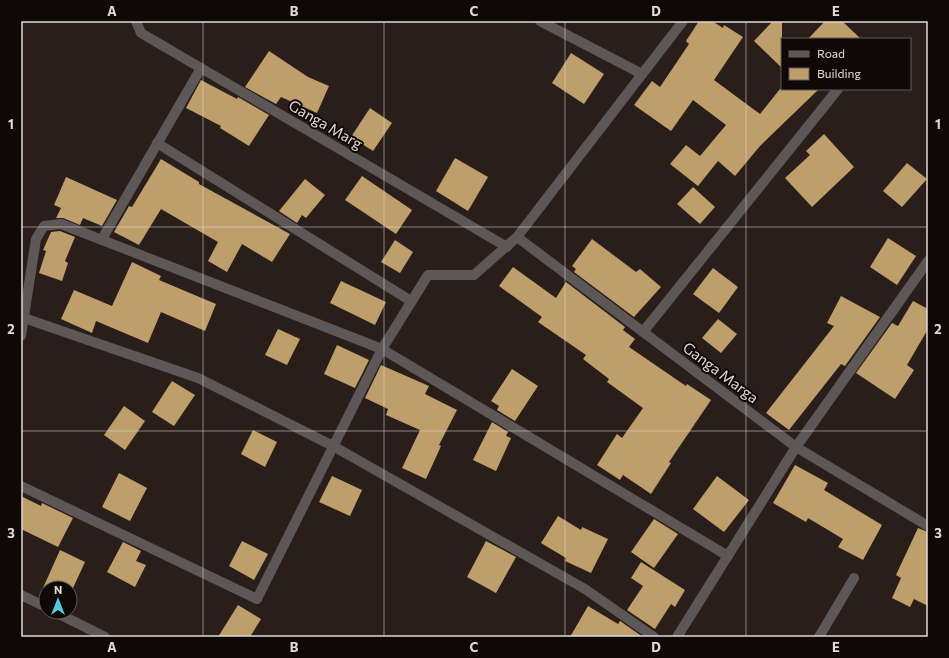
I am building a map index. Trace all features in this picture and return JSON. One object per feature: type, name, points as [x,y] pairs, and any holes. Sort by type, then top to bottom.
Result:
[{"type":"street","name":"Ganga Marg","points":[[136,21],[141,33],[506,247]]},
{"type":"street","points":[[540,21],[642,74]]},
{"type":"street","points":[[21,486],[257,599],[382,349],[428,275],[474,275],[517,237],[682,21]]},
{"type":"street","points":[[102,239],[201,68]]},
{"type":"street","points":[[643,332],[837,90]]},
{"type":"street","points":[[157,143],[412,301]]},
{"type":"street","points":[[21,336],[36,238],[44,226],[61,224],[382,349],[728,556]]},
{"type":"street","name":"Ganga Marga","points":[[517,237],[796,447],[928,526]]},
{"type":"street","points":[[677,637],[796,447],[928,261]]},
{"type":"street","points":[[24,318],[198,378],[333,446],[586,589],[654,637]]},
{"type":"street","points":[[819,637],[854,578]]},
{"type":"street","points":[[21,595],[38,603]]},
{"type":"street","points":[[71,620],[105,637]]},
{"type":"building","points":[[699,21],[712,21],[723,28],[724,25],[743,37],[714,80],[760,114],[780,89],[818,90],[760,146],[735,176],[718,161],[698,186],[670,164],[686,145],[700,156],[726,125],[693,100],[671,131],[634,105],[652,81],[660,87],[689,44],[686,41]]},
{"type":"building","points":[[773,21],[782,21],[781,67],[754,41]]},
{"type":"building","points":[[825,21],[842,21],[860,38],[809,38]]},
{"type":"building","points":[[269,51],[308,77],[329,86],[317,113],[281,97],[276,104],[245,87]]},
{"type":"building","points":[[571,53],[604,74],[584,104],[552,83]]},
{"type":"building","points":[[201,80],[237,99],[238,97],[269,115],[249,146],[220,128],[221,126],[186,108]]},
{"type":"building","points":[[370,108],[392,123],[373,151],[351,137]]},
{"type":"building","points":[[824,134],[854,167],[812,207],[785,178],[810,155],[806,151]]},
{"type":"building","points":[[455,158],[488,177],[468,211],[436,191]]},
{"type":"building","points":[[161,159],[199,182],[199,184],[290,234],[272,262],[242,244],[227,272],[208,261],[218,242],[161,209],[139,245],[114,232],[129,206],[132,207]]},
{"type":"building","points":[[907,163],[927,179],[902,207],[883,191]]},
{"type":"building","points":[[362,176],[412,210],[396,234],[345,200]]},
{"type":"building","points":[[66,177],[117,200],[102,226],[83,218],[80,225],[63,218],[56,218],[61,208],[54,205]]},
{"type":"building","points":[[305,179],[325,195],[306,218],[302,215],[297,223],[279,211]]},
{"type":"building","points":[[693,187],[715,207],[700,224],[677,204]]},
{"type":"building","points":[[60,231],[75,237],[65,261],[68,263],[62,281],[39,273],[46,251],[43,250],[51,232]]},
{"type":"building","points":[[888,238],[916,256],[897,285],[870,267]]},
{"type":"building","points":[[592,239],[636,272],[640,269],[661,287],[634,317],[574,272],[576,269],[572,266]]},
{"type":"building","points":[[395,240],[413,252],[400,273],[381,262]]},
{"type":"building","points":[[132,262],[161,276],[159,280],[216,304],[205,331],[161,312],[148,343],[96,321],[92,333],[61,319],[74,290],[112,306]]},
{"type":"building","points":[[513,267],[556,298],[566,282],[625,327],[623,330],[635,339],[629,347],[686,386],[687,384],[711,400],[669,462],[671,463],[651,494],[623,475],[620,480],[597,465],[617,434],[622,438],[643,408],[607,382],[609,379],[583,359],[586,355],[538,322],[542,317],[499,286]]},
{"type":"building","points":[[713,268],[738,287],[719,313],[693,294]]},
{"type":"building","points":[[341,281],[386,302],[375,325],[330,303]]},
{"type":"building","points":[[841,296],[880,317],[845,366],[841,364],[789,430],[766,413],[834,326],[827,323]]},
{"type":"building","points":[[913,301],[928,309],[928,329],[907,365],[914,370],[895,399],[856,373],[892,323],[898,326]]},
{"type":"building","points":[[718,319],[737,334],[721,353],[702,338]]},
{"type":"building","points":[[278,329],[300,339],[287,365],[265,355]]},
{"type":"building","points":[[337,345],[369,360],[355,388],[324,374]]},
{"type":"building","points":[[381,365],[429,386],[425,394],[457,410],[439,445],[441,446],[426,479],[402,468],[420,430],[386,415],[388,409],[365,398]]},
{"type":"building","points":[[512,369],[538,386],[515,421],[497,410],[499,406],[491,401]]},
{"type":"building","points":[[172,381],[195,395],[174,426],[152,412]]},
{"type":"building","points":[[124,406],[145,421],[125,450],[104,435]]},
{"type":"building","points":[[492,422],[508,432],[506,436],[511,438],[496,471],[473,460]]},
{"type":"building","points":[[253,430],[277,442],[265,467],[241,454]]},
{"type":"building","points":[[795,465],[828,483],[824,490],[882,525],[863,560],[838,547],[843,539],[808,518],[806,522],[773,503]]},
{"type":"building","points":[[119,473],[147,488],[130,521],[102,507]]},
{"type":"building","points":[[332,476],[362,490],[350,516],[319,502]]},
{"type":"building","points":[[717,476],[749,500],[724,532],[693,509]]},
{"type":"building","points":[[21,496],[41,506],[42,503],[73,518],[58,547],[21,529]]},
{"type":"building","points":[[558,516],[581,530],[582,527],[608,539],[591,573],[565,561],[566,558],[541,543]]},
{"type":"building","points":[[654,519],[678,534],[654,568],[631,552]]},
{"type":"building","points":[[918,528],[928,532],[928,606],[914,599],[910,607],[892,598],[901,578],[896,575]]},
{"type":"building","points":[[242,541],[268,554],[254,580],[229,566]]},
{"type":"building","points":[[486,541],[516,557],[496,593],[467,577]]},
{"type":"building","points":[[123,542],[141,551],[136,561],[146,565],[135,587],[107,572]]},
{"type":"building","points":[[60,550],[85,562],[77,580],[47,580]]},
{"type":"building","points":[[641,562],[685,590],[675,607],[671,604],[655,629],[627,610],[643,586],[631,578]]},
{"type":"building","points":[[238,605],[261,619],[250,637],[218,637]]},
{"type":"building","points":[[588,606],[618,624],[620,621],[643,637],[570,637]]}]
